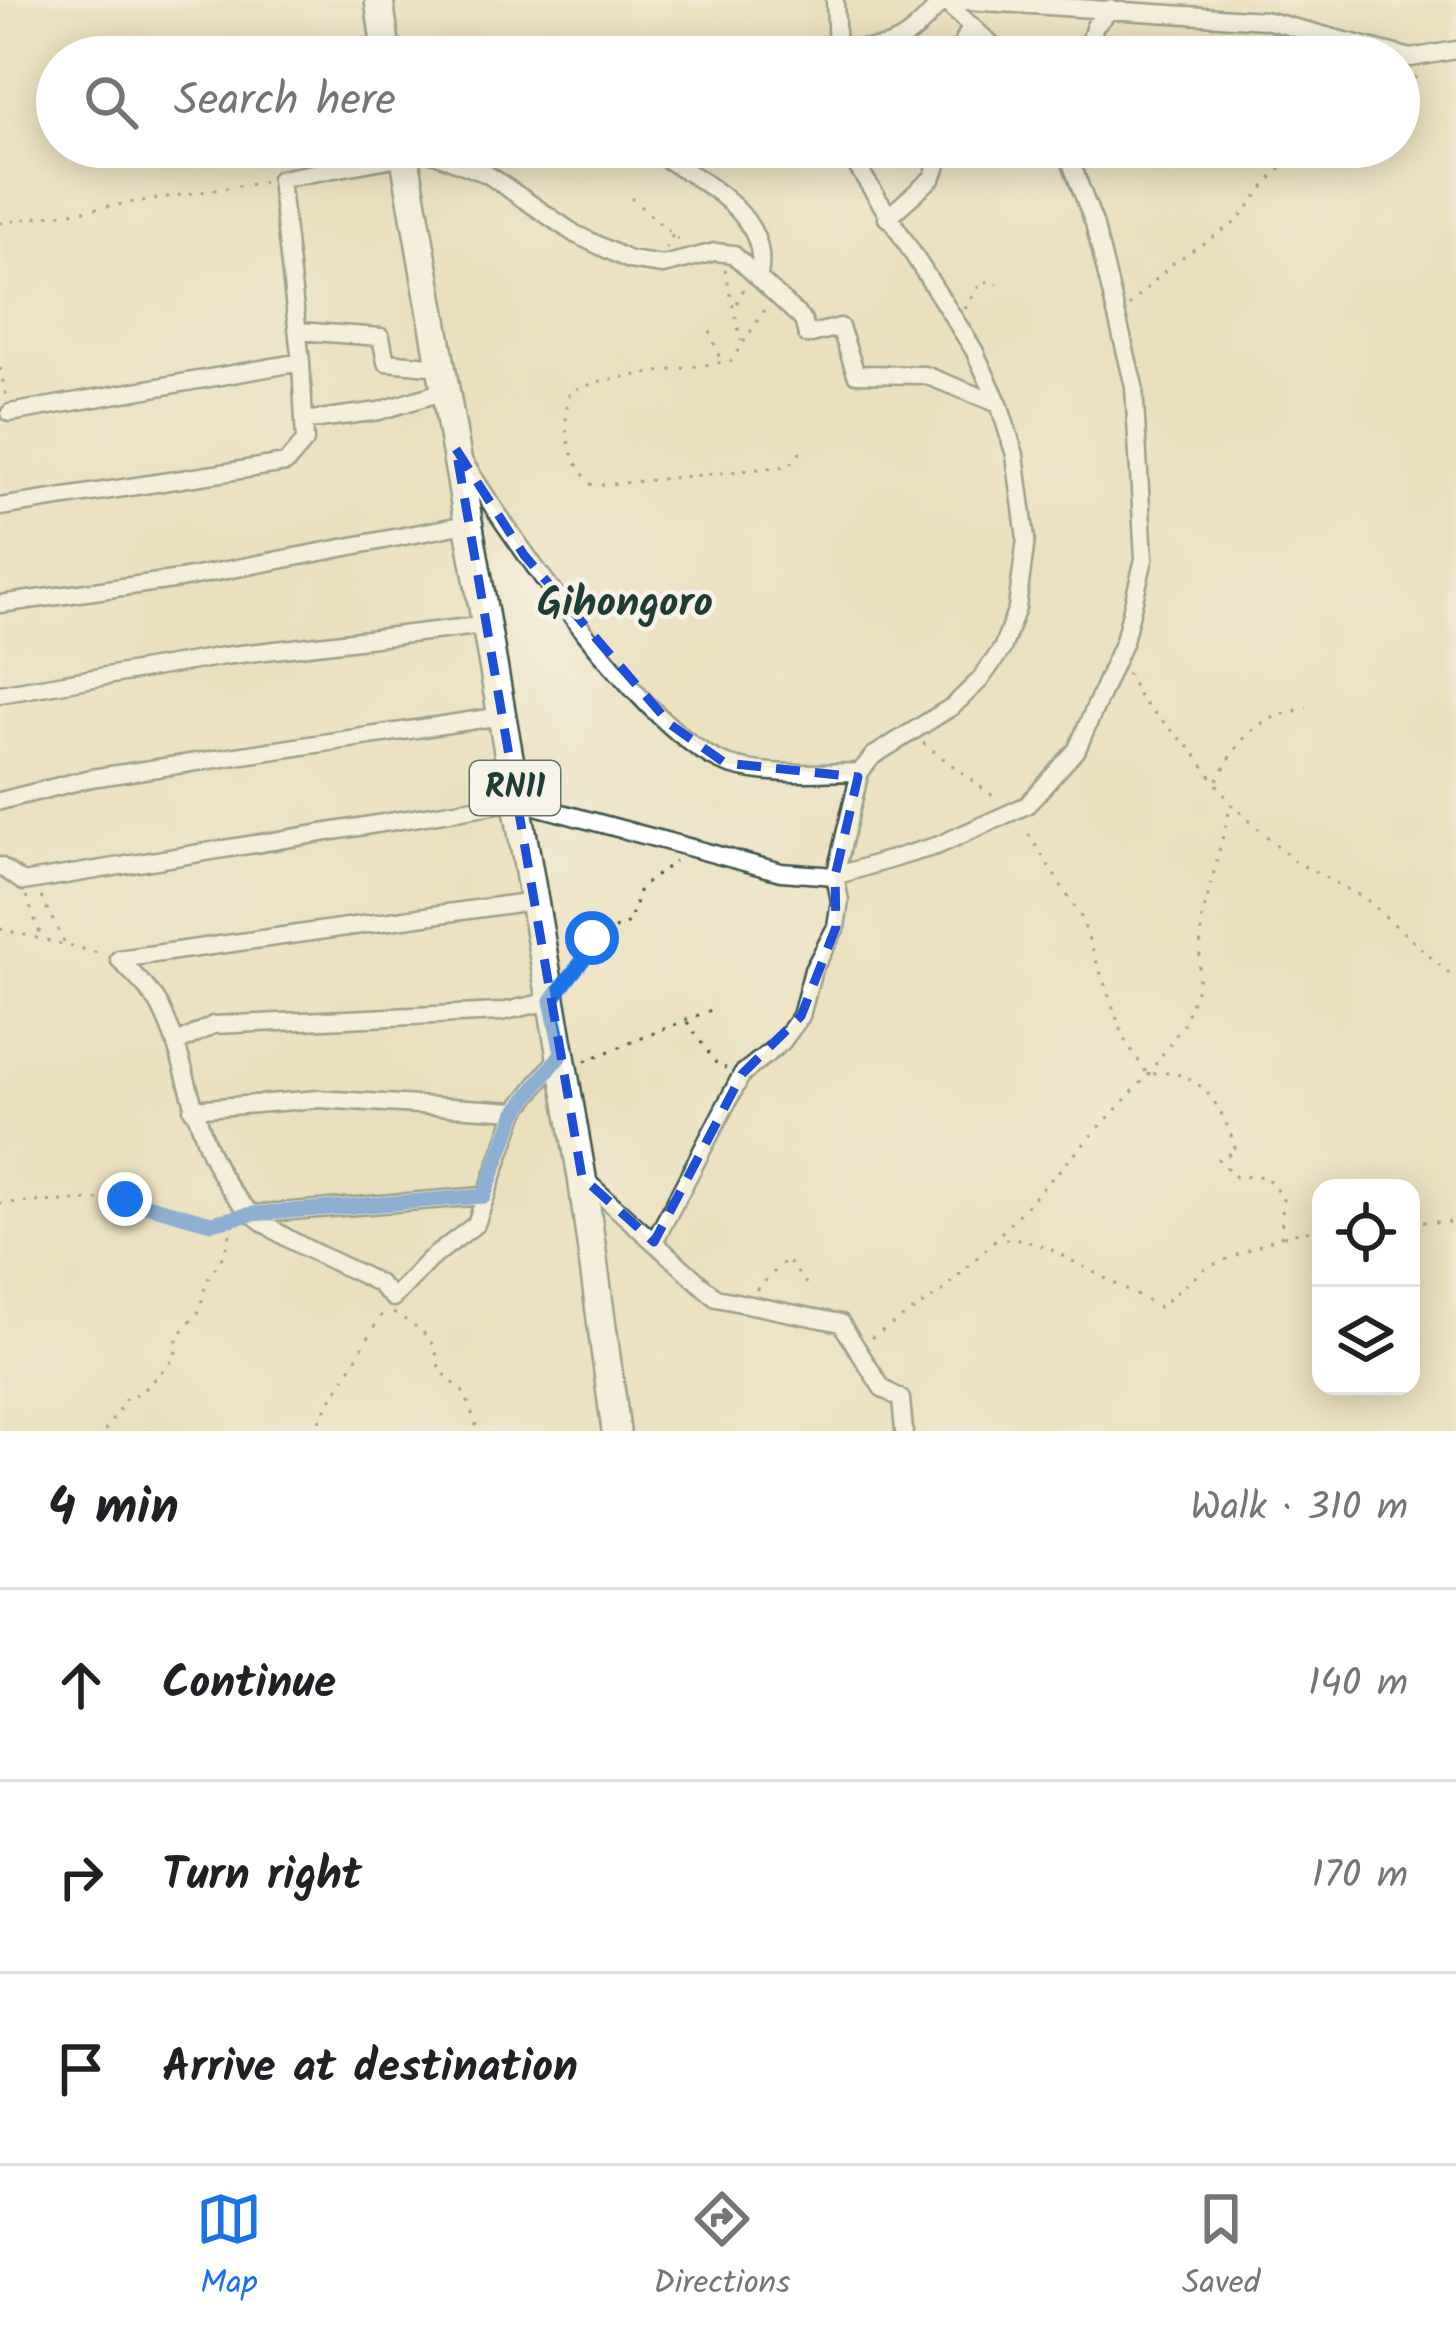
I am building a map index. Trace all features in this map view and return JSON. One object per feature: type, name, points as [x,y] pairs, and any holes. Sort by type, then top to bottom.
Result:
[{"type":"main road","points":[[379,0],[384,36]]},
{"type":"main road","name":"RN11","points":[[411,168],[467,524],[582,1177],[616,1431]]},
{"type":"street","points":[[835,0],[836,36]]},
{"type":"street","points":[[912,36],[943,0],[983,36]]},
{"type":"street","points":[[952,0],[1265,20],[1326,36]]},
{"type":"street","points":[[1091,36],[1101,6]]},
{"type":"street","points":[[966,36],[971,25]]},
{"type":"street","points":[[1420,56],[1456,50]]},
{"type":"street","points":[[0,507],[286,463],[305,441],[302,362],[280,179],[329,168]]},
{"type":"street","points":[[475,168],[575,234],[629,260],[663,265],[707,254],[734,254],[802,320],[807,335],[840,327],[856,374],[925,375],[1000,404]]},
{"type":"street","points":[[676,168],[748,219],[764,250],[759,275]]},
{"type":"street","points":[[654,1242],[746,1071],[782,1042],[801,1016],[813,970],[836,927],[840,902],[835,876],[860,772],[873,756],[912,734],[980,680],[1002,649],[1017,608],[1026,539],[1015,455],[1000,404],[958,327],[857,168]]},
{"type":"street","points":[[887,218],[932,178],[936,168]]},
{"type":"street","points":[[0,866],[20,881],[293,833],[517,801],[781,872],[835,876],[939,845],[1027,805],[1077,749],[1124,641],[1144,559],[1142,449],[1119,316],[1094,223],[1073,168]]},
{"type":"street","points":[[298,331],[381,337],[386,362],[443,379]]},
{"type":"street","points":[[10,413],[302,362]]},
{"type":"street","points":[[304,421],[379,411],[443,379]]},
{"type":"street","points":[[455,449],[524,555],[623,678],[671,725],[725,764],[754,770],[860,772]]},
{"type":"street","points":[[0,604],[180,579],[467,524]]},
{"type":"street","points":[[0,694],[224,656],[485,625]]},
{"type":"street","points":[[0,801],[92,778],[502,716]]},
{"type":"street","points":[[118,959],[533,901]]},
{"type":"street","points":[[118,959],[159,1002],[176,1043],[193,1109],[244,1216],[377,1283],[389,1303],[428,1260],[476,1224],[516,1112],[563,1061]]},
{"type":"street","points":[[176,1043],[213,1025],[500,1012],[551,1001]]},
{"type":"street","points":[[193,1109],[320,1099],[516,1112]]},
{"type":"street","points":[[582,1177],[716,1298],[841,1323],[882,1388],[901,1399],[904,1431]]},
{"type":"street","points":[[244,1216],[484,1196]]},
{"type":"path","points":[[1119,316],[1173,263],[1236,221],[1282,168]]},
{"type":"path","points":[[0,223],[280,179]]},
{"type":"path","points":[[631,198],[707,254],[735,298],[741,343]]},
{"type":"path","points":[[958,327],[981,278],[998,284]]},
{"type":"path","points":[[780,297],[731,361],[604,380],[570,391],[568,445],[576,469],[593,486],[789,466],[805,448]]},
{"type":"path","points":[[710,331],[721,362]]},
{"type":"path","points":[[0,368],[10,413]]},
{"type":"path","points":[[1124,641],[1128,677],[1140,698],[1231,804],[1294,861],[1366,898],[1456,980]]},
{"type":"path","points":[[1216,782],[1236,742],[1258,723],[1307,708]]},
{"type":"path","points":[[912,734],[1014,812],[1082,917],[1124,1039],[1148,1075]]},
{"type":"path","points":[[852,1342],[904,1321],[993,1241],[1148,1075],[1183,1025],[1198,985],[1202,919],[1231,804]]},
{"type":"path","points":[[551,1001],[586,956],[592,938],[629,923],[640,888],[692,850]]},
{"type":"path","points":[[20,881],[43,939]]},
{"type":"path","points":[[20,881],[39,890],[65,944]]},
{"type":"path","points":[[0,929],[118,959]]},
{"type":"path","points":[[563,1061],[711,1010]]},
{"type":"path","points":[[685,1019],[718,1066],[746,1071]]},
{"type":"path","points":[[1148,1075],[1168,1070],[1192,1078],[1225,1112],[1236,1151],[1218,1159],[1236,1177],[1265,1176],[1282,1198],[1281,1236]]},
{"type":"path","points":[[0,1203],[127,1199],[186,1220],[244,1216]]},
{"type":"path","points":[[105,1431],[127,1397],[139,1394],[175,1358],[182,1326],[200,1310],[212,1266],[224,1254],[244,1216]]},
{"type":"path","points":[[1420,1222],[1456,1222]]},
{"type":"path","points":[[993,1241],[1015,1238],[1048,1248],[1159,1307],[1206,1268],[1281,1236],[1312,1233]]},
{"type":"path","points":[[740,1302],[788,1259],[807,1285]]},
{"type":"path","points":[[313,1431],[389,1303],[424,1331],[438,1351],[439,1369],[465,1394],[476,1424],[471,1431]]},
{"type":"highlighted area","points":[[456,449],[524,555],[671,725],[725,763],[858,777],[835,876],[836,927],[801,1016],[742,1074],[654,1242],[582,1177]]},
{"type":"district","name":"Gihongoro","points":[[625,604]]},
{"type":"route","points":[[125,1199],[186,1220],[211,1223],[252,1214],[484,1196],[516,1112],[562,1053],[551,1001],[586,956],[592,938]]}]
